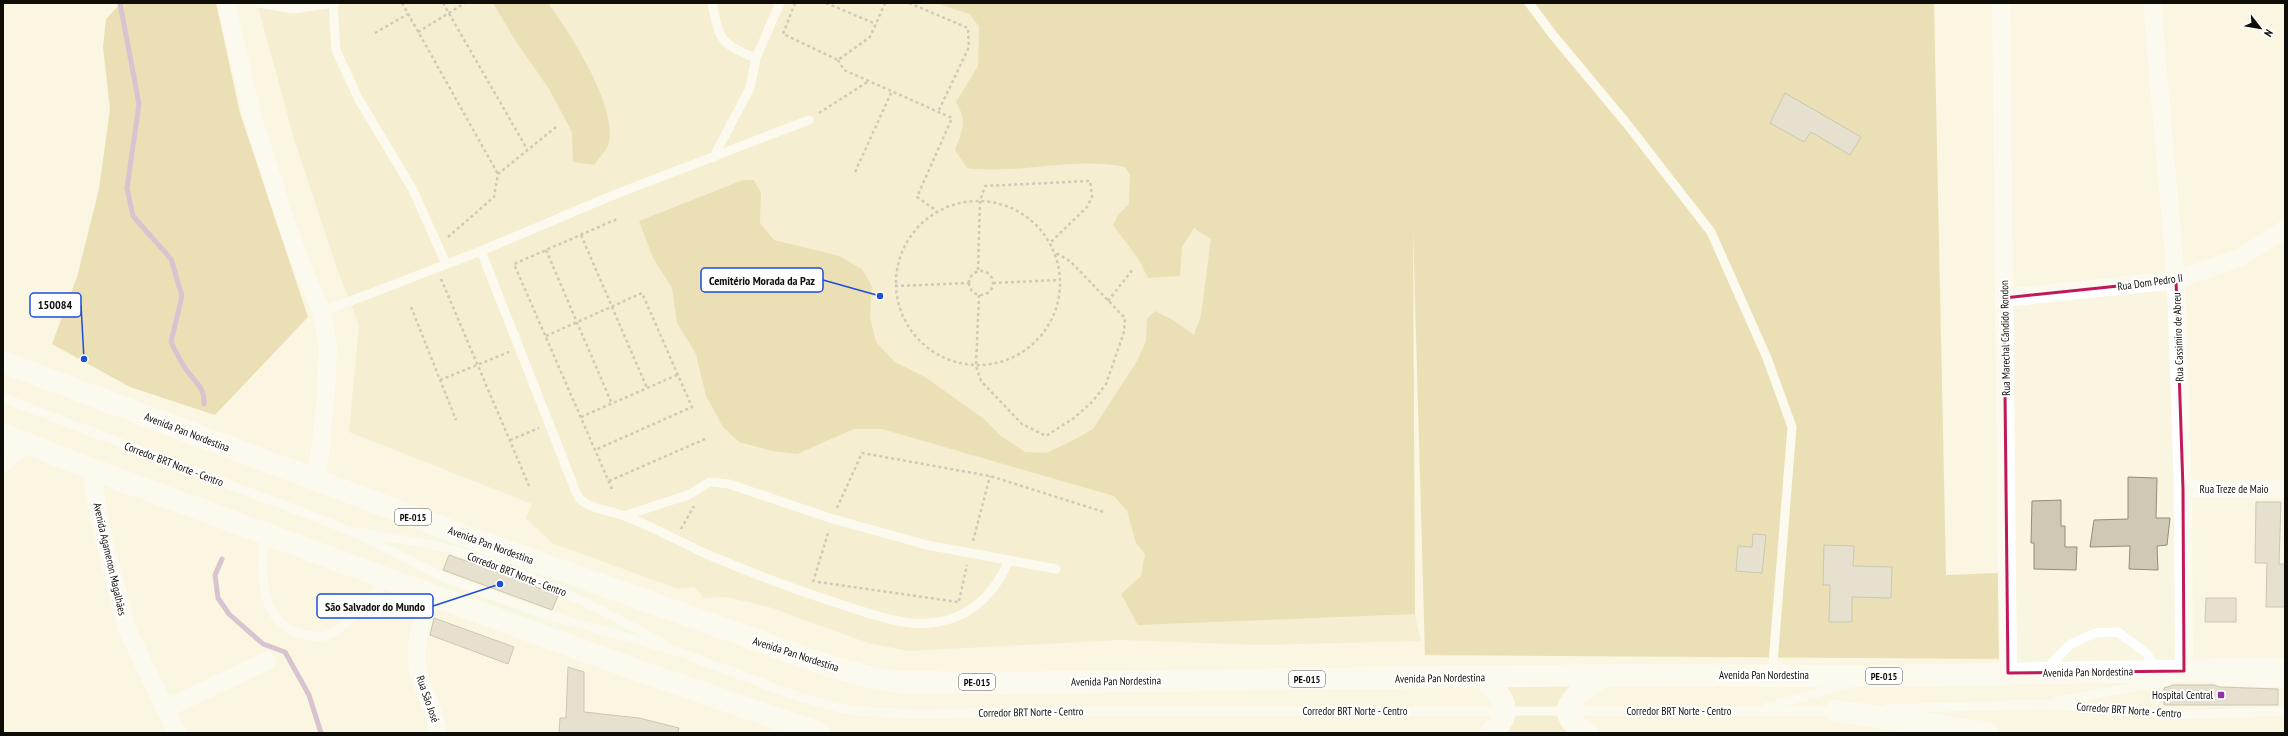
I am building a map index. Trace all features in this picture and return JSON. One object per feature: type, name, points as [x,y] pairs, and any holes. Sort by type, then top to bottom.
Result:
[{"type":"highway","name":"Avenida Pan Nordestina","points":[[3,362],[317,481],[780,650],[877,679],[900,682],[1000,683],[1606,674],[1877,676],[2160,672],[2186,676],[2285,669]]},
{"type":"highway","points":[[3,434],[91,469],[388,579],[634,669],[819,733]]},
{"type":"highway","points":[[1588,733],[1571,721],[1568,711],[1570,701],[1575,695],[1606,674]]},
{"type":"highway","points":[[1483,677],[1497,690],[1504,701],[1505,711],[1501,723],[1491,733]]},
{"type":"highway","points":[[1836,710],[1988,733]]},
{"type":"street","points":[[226,3],[253,118],[284,219],[305,274],[322,312],[328,348],[326,393],[317,481]]},
{"type":"street","name":"Rua Marechal Cândido Rondon","points":[[2001,3],[2008,674]]},
{"type":"street","name":"Rua Cassimiro de Abreu","points":[[2152,3],[2176,280],[2184,489],[2186,676]]},
{"type":"street","name":"Rua Dom Pedro II","points":[[2004,298],[2176,280],[2239,258],[2285,229]]},
{"type":"street","points":[[3,463],[27,443]]},
{"type":"street","name":"Avenida Agamenon Magalhães","points":[[91,469],[101,528],[119,603],[127,629],[177,733]]},
{"type":"street","name":"Rua Treze de Maio","points":[[2184,489],[2285,489]]},
{"type":"street","name":"Rua São José","points":[[432,595],[416,642],[416,657],[420,678],[434,715],[438,733]]},
{"type":"street","points":[[165,709],[267,661]]},
{"type":"lane","points":[[260,3],[293,9],[334,3],[336,50],[358,98],[413,190],[439,245],[446,264]]},
{"type":"lane","points":[[712,3],[722,40],[733,48],[756,58]]},
{"type":"lane","points":[[713,158],[750,88],[756,58],[780,3]]},
{"type":"lane","points":[[1529,3],[1627,124],[1711,232],[1766,358],[1792,427],[1772,675]]},
{"type":"lane","points":[[322,312],[481,251],[612,196],[809,120]]},
{"type":"lane","points":[[481,251],[580,500],[602,510],[624,516],[674,540],[811,595],[884,618],[912,624],[932,623],[967,613],[997,584],[1009,560]]},
{"type":"lane","name":"Corredor BRT Norte - Centro","points":[[3,398],[346,529],[445,578],[530,610],[676,651],[821,703],[852,711],[880,714],[1836,710],[2045,704],[2176,715],[2285,711]]},
{"type":"lane","points":[[624,516],[688,495],[710,482],[730,484],[833,519],[928,545],[1056,568]]},
{"type":"lane","name":"Corredor BRT Norte - Centro","points":[[346,529],[459,552],[559,590],[593,605],[676,651]]},
{"type":"lane","points":[[265,533],[264,582],[267,601],[270,611],[276,620],[293,632],[318,638],[327,636],[361,609],[388,579]]},
{"type":"lane","points":[[2042,673],[2071,644],[2095,633],[2118,632],[2146,653],[2160,672]]},
{"type":"lane","points":[[1758,710],[1877,676]]},
{"type":"lane","name":"Corredor BRT Norte - Centro","points":[[2045,704],[2186,676]]},
{"type":"lane","points":[[2210,681],[2285,683]]},
{"type":"path","points":[[402,3],[498,174],[494,197],[439,245]]},
{"type":"path","points":[[443,3],[527,149]]},
{"type":"path","points":[[418,32],[465,3]]},
{"type":"path","points":[[795,3],[783,34],[838,60],[844,70],[952,118],[917,197],[937,211]]},
{"type":"path","points":[[826,3],[876,24]]},
{"type":"path","points":[[838,60],[870,37],[885,3]]},
{"type":"path","points":[[909,3],[968,28],[969,47],[938,112]]},
{"type":"path","points":[[375,33],[408,14]]},
{"type":"path","points":[[809,120],[870,81]]},
{"type":"path","points":[[855,172],[892,91]]},
{"type":"path","points":[[498,174],[556,127]]},
{"type":"path","points":[[978,270],[980,201],[985,186],[1090,181],[1092,197],[1086,207],[1050,243]]},
{"type":"path","points":[[980,201],[999,203],[1025,215],[1039,228],[1050,243],[1054,252],[1060,280],[1054,312],[1036,340],[1009,359],[976,366],[946,359],[920,342],[902,316],[896,286],[898,264],[906,243],[920,225],[937,211],[958,203],[980,201]]},
{"type":"path","points":[[612,488],[514,264],[617,219]]},
{"type":"path","points":[[581,235],[647,388]]},
{"type":"path","points":[[546,250],[612,404]]},
{"type":"path","points":[[979,295],[976,366],[981,381],[1022,424],[1046,436],[1074,418],[1093,401],[1106,384],[1124,332],[1125,318],[1070,261],[1054,252]]},
{"type":"path","points":[[436,268],[530,488]]},
{"type":"path","points":[[978,270],[986,271],[991,276],[993,283],[991,290],[986,294],[979,295],[974,293],[968,283],[969,277],[978,270]]},
{"type":"path","points":[[1108,301],[1133,270]]},
{"type":"path","points":[[993,283],[1060,280]]},
{"type":"path","points":[[896,286],[968,283]]},
{"type":"path","points":[[546,336],[642,293],[692,407],[595,450]]},
{"type":"path","points":[[411,307],[456,420]]},
{"type":"path","points":[[440,380],[515,349]]},
{"type":"path","points":[[581,417],[678,375]]},
{"type":"path","points":[[510,440],[546,425]]},
{"type":"path","points":[[609,481],[705,439]]},
{"type":"path","points":[[862,453],[990,476],[1104,512]]},
{"type":"path","points":[[674,540],[695,505]]},
{"type":"path","points":[[813,581],[959,602],[967,613]]},
{"type":"highlighted area","points":[[2176,280],[2183,489],[2184,671],[2008,673],[2004,298]]},
{"type":"shaded area","points":[[121,3],[216,3],[240,113],[308,317],[215,415],[130,387],[52,344],[77,277],[99,189],[110,109],[103,47],[106,19]]},
{"type":"shaded area","points":[[257,3],[1215,3],[1415,614],[1421,641],[1258,645],[1120,640],[909,651],[868,643],[769,607],[726,597],[704,598],[694,587],[678,589],[552,543],[526,518],[532,504],[349,432],[359,325],[336,266],[295,142]]},
{"type":"shaded area","points":[[493,3],[548,3],[580,51],[600,93],[607,113],[610,131],[608,146],[594,165],[573,162],[572,132],[549,89],[515,40]]},
{"type":"shaded area","points":[[936,3],[1934,3],[1946,575],[1998,573],[2008,659],[1425,655],[1413,229],[1415,614],[1138,625],[1121,594],[1141,576],[1145,554],[1136,543],[1127,511],[1114,496],[882,429],[854,429],[797,454],[772,451],[739,442],[723,427],[706,396],[696,354],[677,323],[672,288],[653,258],[639,221],[743,180],[754,180],[761,193],[760,223],[774,240],[839,256],[862,269],[872,286],[870,317],[876,342],[895,362],[925,377],[984,419],[1001,436],[1025,452],[1046,453],[1093,429],[1137,361],[1146,341],[1147,319],[1155,311],[1173,320],[1194,335],[1201,315],[1211,239],[1194,228],[1182,247],[1180,276],[1148,278],[1139,260],[1113,225],[1118,215],[1129,204],[1130,175],[1125,167],[1105,164],[1066,164],[987,170],[967,168],[955,150],[963,126],[962,115],[956,102],[978,66],[979,26],[969,14]]},
{"type":"shaded area","points":[[1606,675],[1570,701],[1589,733],[1491,733],[1501,723],[1483,677]]},
{"type":"building","points":[[1785,93],[1861,137],[1850,155],[1811,132],[1804,142],[1770,123]]},
{"type":"building","points":[[2128,477],[2157,478],[2156,518],[2170,518],[2167,545],[2157,546],[2158,570],[2129,569],[2130,546],[2090,547],[2094,520],[2128,519]]},
{"type":"building","points":[[2061,500],[2061,526],[2065,526],[2065,547],[2077,547],[2076,570],[2034,569],[2034,543],[2031,543],[2032,501]]},
{"type":"building","points":[[2256,502],[2281,502],[2279,564],[2285,564],[2285,607],[2266,607],[2267,563],[2255,563]]},
{"type":"building","points":[[1753,534],[1766,535],[1762,573],[1736,571],[1738,546],[1752,547]]},
{"type":"building","points":[[1824,545],[1854,546],[1853,566],[1892,567],[1891,598],[1852,597],[1852,622],[1829,622],[1830,585],[1823,585]]},
{"type":"building","points":[[449,555],[512,577],[558,596],[552,610],[443,570]]},
{"type":"building","points":[[2206,598],[2236,598],[2236,622],[2205,622]]},
{"type":"building","points":[[434,618],[514,647],[508,664],[430,635]]},
{"type":"building","points":[[568,667],[584,672],[584,712],[639,718],[679,728],[678,733],[559,733],[560,718],[566,718]]},
{"type":"building","name":"Hospital Central","points":[[2173,685],[2214,685],[2219,687],[2278,689],[2278,705],[2164,705],[2164,688]]},
{"type":"waterway","points":[[120,3],[139,104],[127,188],[133,216],[171,259],[182,296],[171,342],[183,365],[199,386],[203,394],[204,404]]},
{"type":"waterway","points":[[222,559],[215,575],[218,598],[229,614],[263,644],[285,652],[309,695],[321,733]]},
{"type":"place","name":"Cemitério Morada da Paz","points":[[880,296]]},
{"type":"place","name":"150084","points":[[84,359]]},
{"type":"place","name":"São Salvador do Mundo","points":[[500,584]]},
{"type":"place","name":"Hospital Central","points":[[2221,695]]}]
